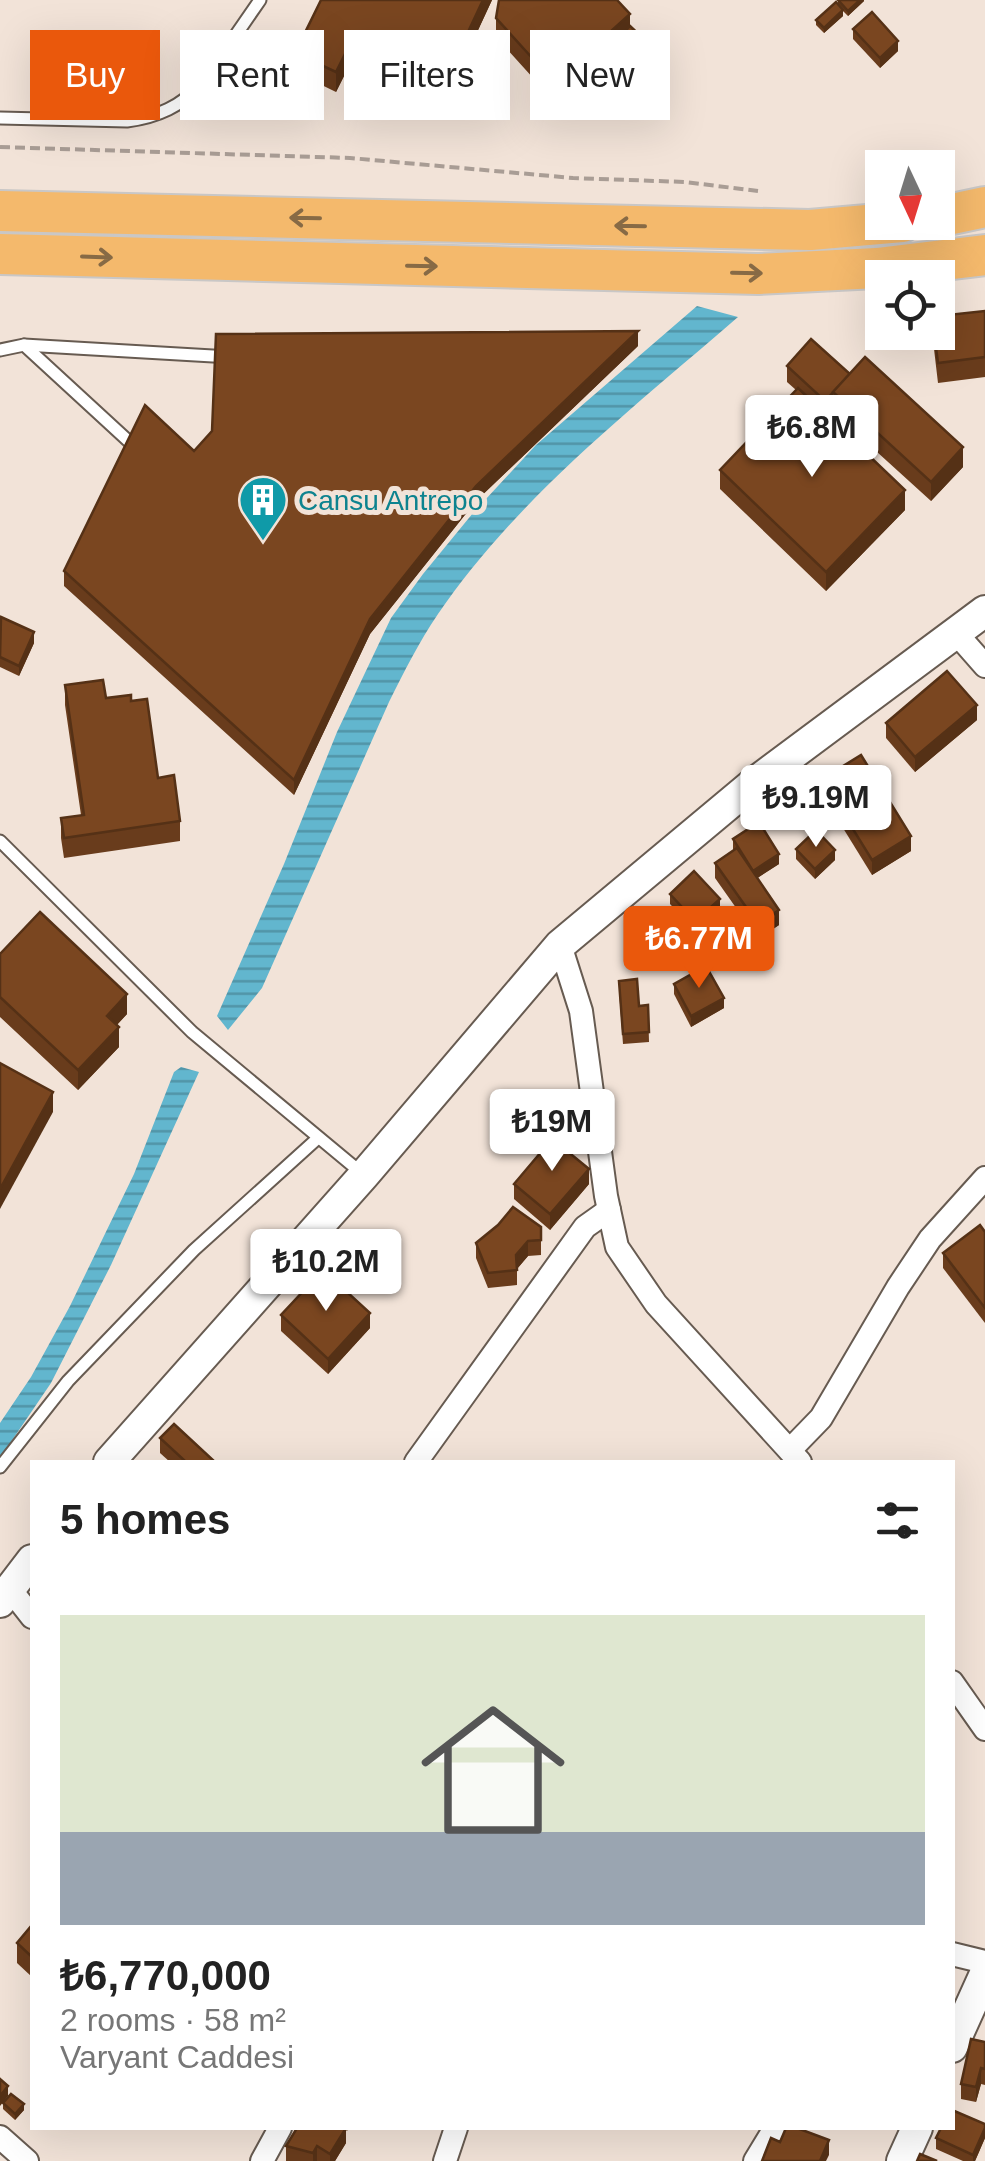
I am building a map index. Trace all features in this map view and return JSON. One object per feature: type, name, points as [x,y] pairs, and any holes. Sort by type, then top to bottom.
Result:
[{"type":"highway","points":[[955,213],[985,207]]},
{"type":"highway","points":[[0,211],[810,230],[865,225]]},
{"type":"highway","points":[[0,254],[758,274],[877,268],[985,254]]},
{"type":"street","points":[[111,1460],[364,1175],[560,945],[754,782],[985,611]]},
{"type":"street","points":[[956,633],[985,666]]},
{"type":"street","points":[[560,945],[581,1011],[609,1210],[618,1247],[656,1304],[792,1452],[821,1418],[930,1239],[985,1178]]},
{"type":"street","points":[[417,1460],[585,1228],[609,1210]]},
{"type":"street","points":[[30,1563],[5,1596],[30,1615]]},
{"type":"street","points":[[955,1693],[985,1730]]},
{"type":"street","points":[[955,1955],[985,1962]]},
{"type":"street","points":[[955,2040],[985,1974]]},
{"type":"street","points":[[262,2161],[279,2130]]},
{"type":"street","points":[[445,2161],[455,2130]]},
{"type":"street","points":[[902,2161],[916,2130]]},
{"type":"street","points":[[0,2137],[27,2161]]},
{"type":"lane","points":[[0,118],[128,120],[170,110],[202,84],[260,0]]},
{"type":"lane","points":[[0,350],[24,345],[241,358]]},
{"type":"lane","points":[[24,345],[145,457]]},
{"type":"lane","points":[[0,841],[192,1032],[364,1175]]},
{"type":"lane","points":[[0,1468],[68,1381],[194,1250],[318,1138]]},
{"type":"path","points":[[0,146],[350,158],[573,178],[686,182],[758,191]]},
{"type":"water","points":[[697,306],[738,317],[540,493],[470,571],[431,625],[389,702],[262,988],[228,1030],[217,1016],[337,732],[391,618],[473,513],[536,445]]},
{"type":"water","points":[[181,1067],[199,1072],[111,1265],[51,1383],[0,1458],[0,1423],[70,1306],[134,1174],[174,1072]]},
{"type":"building","points":[[321,0],[483,0],[469,30],[344,30],[344,56],[336,72],[324,66],[324,30],[306,30]]},
{"type":"building","points":[[499,0],[617,0],[630,14],[612,30],[530,30],[530,56],[496,18]]},
{"type":"building","points":[[838,0],[860,0],[848,11]]},
{"type":"building","points":[[836,2],[843,10],[824,28],[816,20]]},
{"type":"building","points":[[872,12],[898,41],[880,58],[853,29]]},
{"type":"building","points":[[985,311],[985,357],[938,363],[936,350],[955,350],[955,314]]},
{"type":"building","name":"Cansu Antrepo","points":[[638,331],[476,486],[370,619],[294,780],[64,571],[145,405],[194,451],[212,431],[216,334]]},
{"type":"building","points":[[811,339],[850,374],[825,401],[787,366]]},
{"type":"building","points":[[865,357],[963,447],[931,482],[833,392]]},
{"type":"building","points":[[798,388],[905,490],[826,572],[720,470]]},
{"type":"building","points":[[1,617],[34,632],[19,666],[0,657]]},
{"type":"building","points":[[947,671],[977,705],[915,757],[886,723]]},
{"type":"building","points":[[103,680],[106,698],[131,695],[131,701],[147,699],[158,778],[174,775],[180,821],[64,838],[61,818],[84,815],[65,685]]},
{"type":"building","points":[[861,755],[911,836],[872,860],[822,779]]},
{"type":"building","points":[[759,822],[779,854],[753,871],[733,839]]},
{"type":"building","points":[[816,830],[835,850],[815,869],[796,849]]},
{"type":"building","points":[[737,848],[779,910],[758,924],[715,863]]},
{"type":"building","points":[[694,871],[720,899],[695,921],[670,894]]},
{"type":"building","points":[[40,912],[127,994],[107,1016],[119,1027],[78,1070],[0,997],[0,954]]},
{"type":"building","points":[[676,932],[683,947],[658,959],[650,944]]},
{"type":"building","points":[[706,966],[724,998],[691,1016],[674,984]]},
{"type":"building","points":[[637,979],[639,1006],[648,1005],[649,1032],[623,1034],[619,981]]},
{"type":"building","points":[[0,1063],[53,1092],[0,1189]]},
{"type":"building","points":[[558,1132],[573,1145],[567,1151],[589,1169],[550,1214],[514,1184]]},
{"type":"building","points":[[513,1207],[541,1227],[541,1240],[528,1241],[516,1255],[517,1270],[488,1273],[476,1243]]},
{"type":"building","points":[[980,1225],[985,1232],[985,1308],[943,1253]]},
{"type":"building","points":[[323,1270],[370,1313],[328,1359],[281,1315]]},
{"type":"building","points":[[174,1424],[213,1460],[184,1460],[160,1438]]},
{"type":"building","points":[[30,1927],[30,1955],[17,1943]]},
{"type":"building","points":[[971,2039],[985,2042],[985,2069],[981,2068],[976,2087],[961,2084]]},
{"type":"building","points":[[0,2079],[8,2086],[0,2096]]},
{"type":"building","points":[[11,2094],[24,2104],[15,2114],[3,2103]]},
{"type":"building","points":[[955,2111],[985,2124],[973,2155],[936,2138],[940,2130],[955,2130]]},
{"type":"building","points":[[296,2130],[345,2130],[330,2154],[317,2146],[313,2153],[286,2146]]},
{"type":"building","points":[[785,2130],[802,2130],[829,2140],[820,2161],[762,2161],[771,2138],[780,2142]]},
{"type":"building","points":[[920,2154],[937,2161],[917,2161]]},
{"type":"place","name":"Cansu Antrepo","points":[[263,542]]}]
